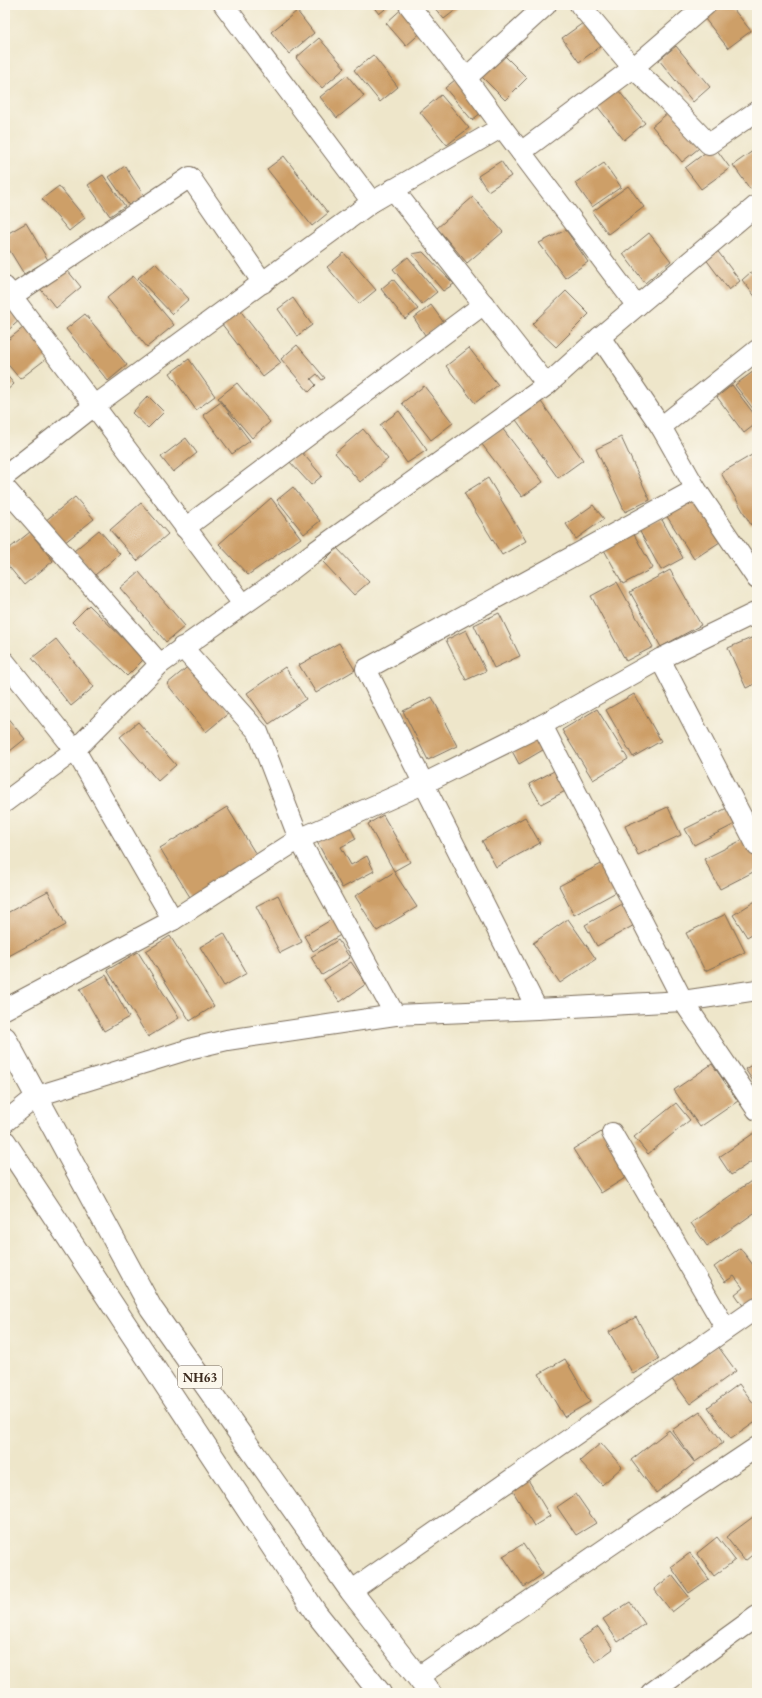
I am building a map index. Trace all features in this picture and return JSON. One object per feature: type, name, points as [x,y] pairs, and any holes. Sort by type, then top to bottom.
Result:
[{"type":"highway","name":"NH63","points":[[5,1038],[151,1308],[351,1591],[424,1685]]},
{"type":"highway","name":"NH63","points":[[5,1142],[316,1613],[380,1693]]},
{"type":"street","points":[[224,5],[372,202]]},
{"type":"street","points":[[409,5],[466,78],[637,306]]},
{"type":"street","points":[[466,78],[546,5]]},
{"type":"street","points":[[580,5],[633,68],[663,96],[708,144],[757,111]]},
{"type":"street","points":[[521,152],[633,68],[706,5]]},
{"type":"street","points":[[5,476],[94,406],[372,202],[502,127]]},
{"type":"street","points":[[243,604],[8,292],[190,176],[263,283]]},
{"type":"street","points":[[393,189],[547,385]]},
{"type":"street","points":[[5,802],[75,750],[160,664],[547,385],[600,337],[757,205]]},
{"type":"street","points":[[186,528],[484,304]]},
{"type":"street","points":[[600,337],[661,427],[696,489],[757,580]]},
{"type":"street","points":[[661,427],[757,350]]},
{"type":"street","points":[[5,488],[160,664]]},
{"type":"street","points":[[537,1009],[366,669],[696,489]]},
{"type":"street","points":[[5,1009],[173,920],[299,839],[423,784],[542,725],[660,659],[757,612]]},
{"type":"street","points":[[182,647],[258,732],[299,839],[395,1015]]},
{"type":"street","points":[[660,659],[757,846]]},
{"type":"street","points":[[5,662],[75,750],[173,920]]},
{"type":"street","points":[[542,725],[683,1001],[757,1110]]},
{"type":"street","points":[[5,1122],[37,1096],[209,1044],[395,1015],[683,1001],[757,990]]},
{"type":"street","points":[[612,1133],[726,1329]]},
{"type":"street","points":[[351,1591],[757,1308]]},
{"type":"street","points":[[424,1685],[605,1548],[757,1447]]},
{"type":"street","points":[[651,1693],[757,1616]]},
{"type":"building","points":[[372,5],[390,5],[379,14]]},
{"type":"building","points":[[432,5],[462,5],[444,19]]},
{"type":"building","points":[[712,5],[730,5],[751,31],[728,48],[701,14]]},
{"type":"building","points":[[405,6],[425,29],[406,46],[386,23]]},
{"type":"building","points":[[297,11],[314,33],[289,54],[271,32]]},
{"type":"building","points":[[590,18],[607,42],[579,62],[562,38]]},
{"type":"building","points":[[319,38],[345,68],[322,88],[296,58]]},
{"type":"building","points":[[676,46],[710,87],[693,102],[659,60]]},
{"type":"building","points":[[503,54],[527,78],[505,100],[481,76]]},
{"type":"building","points":[[373,55],[398,87],[380,102],[354,70]]},
{"type":"building","points":[[347,75],[364,96],[337,118],[320,97]]},
{"type":"building","points":[[460,76],[486,109],[472,120],[445,88]]},
{"type":"building","points":[[614,85],[645,123],[624,140],[593,101]]},
{"type":"building","points":[[441,95],[469,128],[447,145],[420,112]]},
{"type":"building","points":[[674,108],[704,144],[682,162],[652,126]]},
{"type":"building","points":[[714,146],[730,168],[701,189],[685,168]]},
{"type":"building","points":[[757,148],[757,184],[750,189],[733,165]]},
{"type":"building","points":[[284,156],[328,213],[312,226],[267,169]]},
{"type":"building","points":[[501,161],[511,176],[488,191],[478,176]]},
{"type":"building","points":[[604,163],[621,187],[592,207],[575,183]]},
{"type":"building","points":[[125,166],[145,197],[130,207],[109,177]]},
{"type":"building","points":[[103,175],[125,206],[110,216],[88,185]]},
{"type":"building","points":[[59,186],[85,218],[69,231],[42,199]]},
{"type":"building","points":[[628,186],[644,207],[608,234],[592,212]]},
{"type":"building","points":[[473,197],[503,232],[467,263],[437,228]]},
{"type":"building","points":[[26,223],[48,260],[24,274],[5,243],[5,235]]},
{"type":"building","points":[[566,230],[588,262],[565,278],[539,243]]},
{"type":"building","points":[[649,233],[671,261],[645,283],[623,254]]},
{"type":"building","points":[[716,249],[740,281],[729,290],[705,258]]},
{"type":"building","points":[[423,252],[454,284],[443,291],[412,254]]},
{"type":"building","points":[[344,253],[376,290],[359,304],[327,267]]},
{"type":"building","points":[[408,257],[437,292],[422,304],[393,269]]},
{"type":"building","points":[[155,263],[189,299],[172,314],[138,278]]},
{"type":"building","points":[[63,265],[81,287],[56,308],[38,286]]},
{"type":"building","points":[[751,272],[757,280],[757,299],[742,280]]},
{"type":"building","points":[[133,276],[174,325],[147,347],[107,298]]},
{"type":"building","points":[[393,279],[418,309],[405,319],[381,289]]},
{"type":"building","points":[[566,291],[589,314],[556,347],[532,324]]},
{"type":"building","points":[[5,298],[22,318],[5,333]]},
{"type":"building","points":[[293,298],[312,325],[297,336],[278,309]]},
{"type":"building","points":[[431,305],[444,323],[425,335],[414,318]]},
{"type":"building","points":[[239,309],[281,363],[263,377],[221,323]]},
{"type":"building","points":[[85,314],[127,365],[108,381],[66,329]]},
{"type":"building","points":[[28,324],[51,355],[20,379],[5,361],[5,342]]},
{"type":"building","points":[[297,345],[325,378],[322,380],[317,374],[311,379],[316,385],[309,392],[281,359]]},
{"type":"building","points":[[469,348],[498,385],[475,403],[446,366]]},
{"type":"building","points":[[189,359],[215,396],[196,410],[170,373]]},
{"type":"building","points":[[754,371],[757,375],[757,414],[735,385]]},
{"type":"building","points":[[5,373],[14,384],[5,392]]},
{"type":"building","points":[[237,383],[270,422],[252,438],[218,398]]},
{"type":"building","points":[[732,385],[757,418],[757,423],[744,433],[717,397]]},
{"type":"building","points":[[424,386],[453,423],[431,440],[402,403]]},
{"type":"building","points":[[148,396],[164,412],[148,428],[132,413]]},
{"type":"building","points":[[539,399],[583,460],[558,478],[514,417]]},
{"type":"building","points":[[221,402],[250,441],[232,454],[203,415]]},
{"type":"building","points":[[399,411],[427,450],[407,463],[380,425]]},
{"type":"building","points":[[502,428],[543,482],[522,497],[481,443]]},
{"type":"building","points":[[363,429],[388,459],[360,482],[335,453]]},
{"type":"building","points":[[621,437],[650,500],[625,512],[596,449]]},
{"type":"building","points":[[186,438],[197,453],[173,472],[161,457]]},
{"type":"building","points":[[300,450],[322,476],[311,485],[289,461]]},
{"type":"building","points":[[757,452],[757,521],[751,525],[721,473]]},
{"type":"building","points":[[488,478],[526,541],[502,555],[464,493]]},
{"type":"building","points":[[293,487],[320,521],[304,534],[277,500]]},
{"type":"building","points":[[695,496],[723,540],[694,559],[666,515]]},
{"type":"building","points":[[75,497],[94,519],[64,543],[45,521]]},
{"type":"building","points":[[271,498],[301,538],[248,575],[219,544]]},
{"type":"building","points":[[141,503],[168,534],[137,561],[110,530]]},
{"type":"building","points":[[593,505],[604,519],[576,539],[566,524]]},
{"type":"building","points":[[661,518],[683,558],[661,570],[639,530]]},
{"type":"building","points":[[99,530],[120,554],[95,575],[74,551]]},
{"type":"building","points":[[632,531],[653,568],[623,584],[603,548]]},
{"type":"building","points":[[30,532],[53,561],[24,585],[5,562],[5,552]]},
{"type":"building","points":[[337,548],[369,582],[354,595],[323,562]]},
{"type":"building","points":[[670,570],[701,625],[661,647],[630,592]]},
{"type":"building","points":[[139,572],[185,626],[166,642],[120,588]]},
{"type":"building","points":[[617,582],[653,647],[626,661],[591,596]]},
{"type":"building","points":[[89,605],[144,659],[127,676],[72,622]]},
{"type":"building","points":[[499,613],[520,656],[494,668],[474,625]]},
{"type":"building","points":[[466,630],[486,671],[466,680],[446,640]]},
{"type":"building","points":[[756,636],[757,683],[746,688],[728,648]]},
{"type":"building","points":[[56,639],[94,687],[71,706],[32,658]]},
{"type":"building","points":[[339,643],[355,670],[316,693],[299,665]]},
{"type":"building","points":[[191,664],[230,712],[206,732],[167,684]]},
{"type":"building","points":[[285,667],[306,699],[269,724],[247,693]]},
{"type":"building","points":[[634,694],[661,741],[633,757],[606,710]]},
{"type":"building","points":[[432,697],[457,746],[428,760],[403,711]]},
{"type":"building","points":[[597,709],[628,759],[593,780],[562,730]]},
{"type":"building","points":[[5,715],[25,739],[5,755]]},
{"type":"building","points":[[138,722],[176,765],[158,781],[120,737]]},
{"type":"building","points":[[540,734],[548,747],[519,764],[512,751]]},
{"type":"building","points":[[560,768],[571,788],[541,804],[529,784]]},
{"type":"building","points":[[731,806],[739,822],[694,845],[685,829]]},
{"type":"building","points":[[227,807],[260,861],[193,902],[160,848]]},
{"type":"building","points":[[668,807],[681,835],[638,855],[625,826]]},
{"type":"building","points":[[383,815],[410,862],[394,871],[368,824]]},
{"type":"building","points":[[525,817],[540,843],[496,867],[482,841]]},
{"type":"building","points":[[348,823],[356,839],[341,847],[351,865],[367,856],[374,871],[342,888],[316,840]]},
{"type":"building","points":[[746,838],[757,859],[757,870],[720,889],[704,859]]},
{"type":"building","points":[[605,862],[620,890],[574,915],[559,886]]},
{"type":"building","points":[[394,872],[417,907],[377,931],[355,896]]},
{"type":"building","points":[[48,891],[66,925],[5,958],[5,914]]},
{"type":"building","points":[[278,895],[302,942],[280,953],[256,906]]},
{"type":"building","points":[[757,900],[757,931],[747,937],[733,915]]},
{"type":"building","points":[[624,903],[636,924],[597,946],[585,925]]},
{"type":"building","points":[[726,914],[745,952],[705,971],[686,933]]},
{"type":"building","points":[[334,918],[344,933],[313,951],[304,936]]},
{"type":"building","points":[[568,919],[596,959],[560,983],[533,943]]},
{"type":"building","points":[[224,933],[247,973],[224,986],[200,947]]},
{"type":"building","points":[[170,936],[214,1006],[190,1021],[146,951]]},
{"type":"building","points":[[338,940],[350,958],[322,975],[311,957]]},
{"type":"building","points":[[138,952],[179,1018],[148,1037],[107,970]]},
{"type":"building","points":[[351,962],[366,984],[340,1002],[324,980]]},
{"type":"building","points":[[106,975],[129,1017],[104,1031],[80,989]]},
{"type":"building","points":[[757,1062],[757,1087],[745,1069]]},
{"type":"building","points":[[712,1064],[738,1101],[700,1127],[674,1090]]},
{"type":"building","points":[[676,1103],[690,1120],[648,1154],[634,1137]]},
{"type":"building","points":[[603,1131],[630,1175],[601,1193],[573,1149]]},
{"type":"building","points":[[757,1131],[757,1158],[731,1175],[719,1157]]},
{"type":"building","points":[[757,1177],[757,1211],[707,1246],[691,1223]]},
{"type":"building","points":[[740,1248],[757,1270],[757,1298],[744,1307],[735,1294],[743,1288],[734,1276],[725,1282],[714,1267]]},
{"type":"building","points":[[636,1317],[659,1359],[633,1374],[609,1332]]},
{"type":"building","points":[[717,1345],[736,1371],[690,1404],[671,1378]]},
{"type":"building","points":[[565,1359],[590,1402],[564,1417],[539,1374]]},
{"type":"building","points":[[739,1384],[757,1408],[757,1421],[731,1439],[708,1407]]},
{"type":"building","points":[[700,1411],[723,1443],[695,1462],[672,1430]]},
{"type":"building","points":[[669,1430],[695,1463],[656,1493],[631,1460]]},
{"type":"building","points":[[601,1443],[622,1467],[602,1485],[580,1461]]},
{"type":"building","points":[[527,1478],[550,1516],[534,1526],[511,1488]]},
{"type":"building","points":[[576,1494],[596,1523],[576,1535],[557,1507]]},
{"type":"building","points":[[757,1514],[757,1551],[745,1561],[726,1537]]},
{"type":"building","points":[[717,1537],[735,1560],[714,1576],[697,1553]]},
{"type":"building","points":[[523,1544],[543,1574],[524,1587],[503,1556]]},
{"type":"building","points":[[690,1553],[709,1579],[689,1593],[671,1567]]},
{"type":"building","points":[[672,1575],[690,1598],[672,1612],[654,1589]]},
{"type":"building","points":[[630,1602],[645,1624],[618,1642],[603,1619]]},
{"type":"building","points":[[598,1627],[613,1649],[595,1662],[578,1640]]}]
